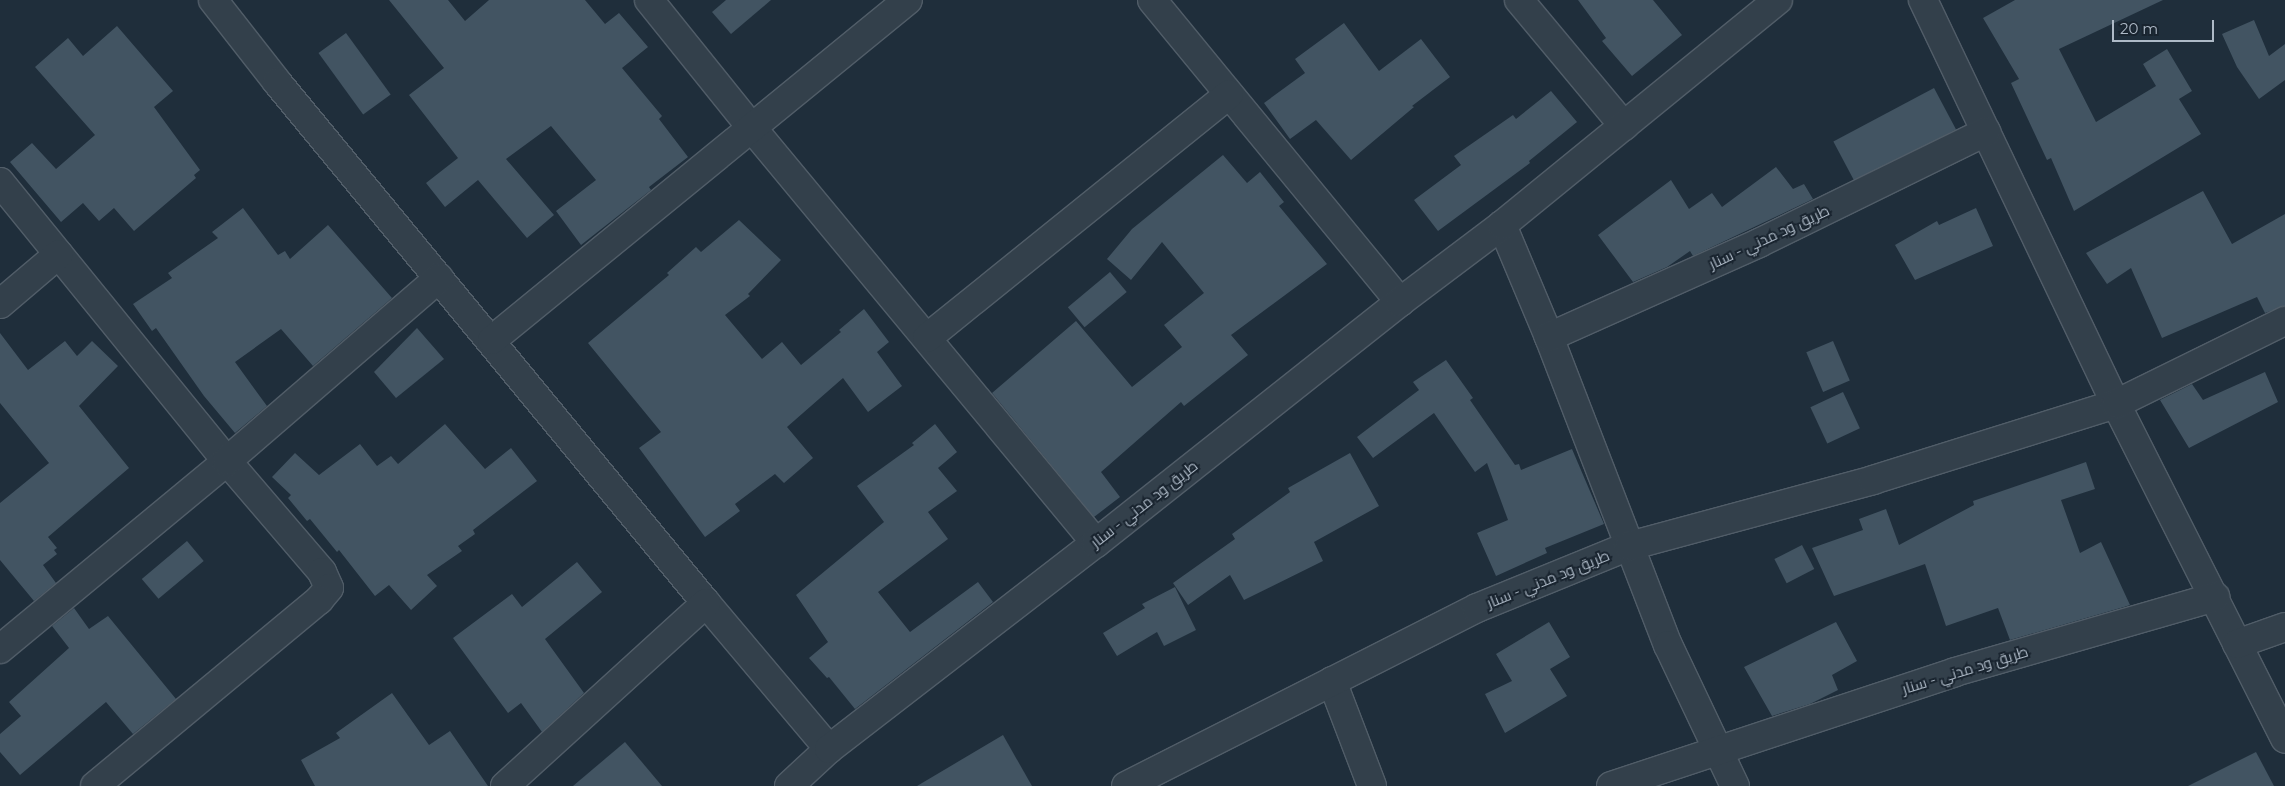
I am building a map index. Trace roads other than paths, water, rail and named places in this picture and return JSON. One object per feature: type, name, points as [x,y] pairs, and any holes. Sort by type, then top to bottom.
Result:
[{"type":"street","points":[[213,0],[277,82],[492,340],[706,603],[829,749]]},
{"type":"street","points":[[649,0],[752,128],[1096,543]]},
{"type":"street","points":[[492,340],[908,0]]},
{"type":"street","points":[[1152,0],[1400,302]]},
{"type":"street","points":[[1519,0],[1624,126]]},
{"type":"street","name":"طريق ود مدني - سنار","points":[[789,786],[829,749],[1096,543],[1400,302],[1502,225],[1778,0]]},
{"type":"street","points":[[1923,0],[2116,404],[2285,739]]},
{"type":"street","points":[[927,338],[1229,94]]},
{"type":"street","name":"طريق ود مدني - سنار","points":[[1549,337],[1759,243],[1986,132]]},
{"type":"street","points":[[0,182],[227,460],[322,572],[329,588],[320,600],[95,786]]},
{"type":"street","name":"طريق ود مدني - سنار","points":[[1502,225],[1549,337],[1668,645],[1734,786]]},
{"type":"street","points":[[0,304],[59,254]]},
{"type":"street","points":[[0,649],[227,460],[439,278]]},
{"type":"street","name":"طريق ود مدني - سنار","points":[[1126,786],[1477,608],[1629,546],[1873,480],[2116,404],[2285,321]]},
{"type":"street","name":"طريق ود مدني - سنار","points":[[1611,786],[1955,672],[2215,597]]},
{"type":"street","points":[[505,786],[706,603]]},
{"type":"street","points":[[2237,644],[2285,627]]},
{"type":"street","points":[[1332,681],[1372,786]]}]
